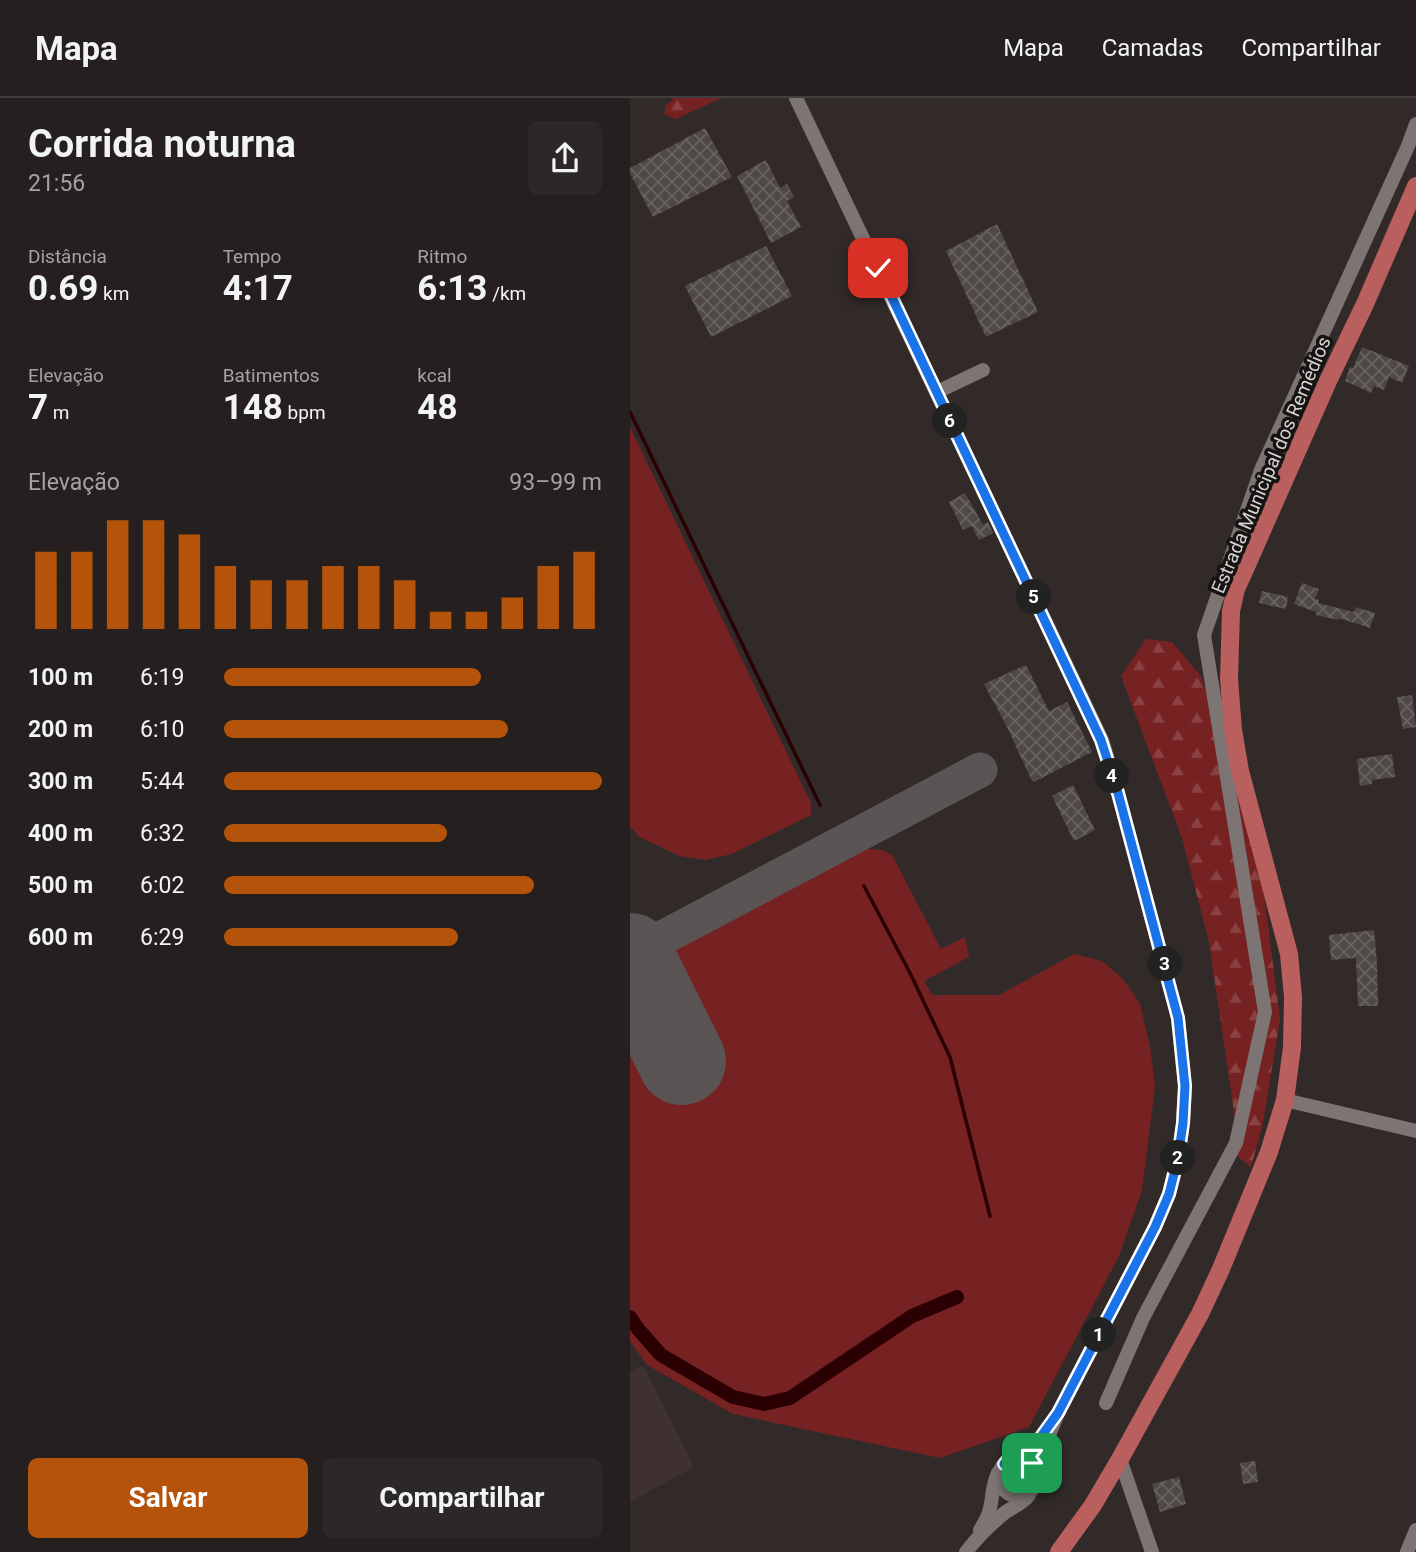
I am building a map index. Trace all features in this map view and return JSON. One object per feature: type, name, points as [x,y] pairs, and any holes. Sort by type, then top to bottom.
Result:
[{"type":"main road","name":"Estrada Municipal dos Remédios","points":[[1059,1552],[1093,1505],[1200,1314],[1222,1269],[1269,1152],[1285,1100],[1292,1047],[1293,996],[1289,954],[1240,771],[1233,730],[1229,667],[1231,611],[1236,589],[1416,186]]},
{"type":"street","points":[[796,98],[1101,740],[1168,976],[1183,1052],[1185,1086],[1178,1158],[1169,1194],[1155,1227],[1058,1413],[1046,1442],[1041,1471],[1034,1487],[1021,1504],[1005,1512],[970,1546]]},
{"type":"street","points":[[1106,1403],[1143,1318],[1236,1143],[1265,1012],[1204,635],[1261,470],[1416,124]]},
{"type":"street","points":[[937,392],[983,370]]},
{"type":"street","points":[[1285,1100],[1416,1130]]},
{"type":"street","points":[[970,1546],[989,1515],[993,1486],[1002,1466],[1012,1454],[1040,1438],[1058,1413]]},
{"type":"street","points":[[1015,1458],[1027,1460],[1038,1475],[1034,1487],[1018,1496],[1006,1493],[999,1482],[1002,1466],[1015,1458]]},
{"type":"street","points":[[1120,1459],[1152,1552]]},
{"type":"street","points":[[1407,1552],[1416,1530]]},
{"type":"shaded area","points":[[643,1365],[694,1467],[630,1502],[630,1372]]},
{"type":"green space","points":[[671,98],[721,98],[676,119],[664,114],[666,105],[673,100]]},
{"type":"green space","points":[[630,427],[811,803],[811,815],[732,854],[705,860],[679,856],[640,837],[630,827]]},
{"type":"green space","points":[[1146,639],[1172,642],[1201,676],[1228,760],[1263,887],[1280,1019],[1262,1128],[1251,1167],[1236,1155],[1233,1105],[1209,942],[1182,838],[1121,676]]},
{"type":"green space","points":[[869,849],[882,850],[892,855],[941,949],[965,937],[969,957],[924,981],[932,995],[999,995],[1074,954],[1102,961],[1123,979],[1140,1004],[1150,1046],[1155,1087],[1142,1190],[1119,1256],[1029,1427],[940,1458],[733,1414],[647,1365],[630,1341],[630,1053],[644,1080],[718,1044],[671,949]]},
{"type":"building","points":[[705,128],[732,177],[653,217],[630,173],[630,168]]},
{"type":"building","points":[[766,160],[780,188],[787,184],[794,197],[787,201],[801,227],[771,243],[737,176]]},
{"type":"building","points":[[997,224],[1038,312],[986,337],[946,251]]},
{"type":"building","points":[[766,246],[792,296],[711,337],[685,286]]},
{"type":"building","points":[[1362,347],[1409,366],[1402,383],[1389,377],[1384,390],[1374,386],[1371,393],[1345,381]]},
{"type":"building","points":[[965,493],[983,525],[988,522],[993,533],[979,540],[972,526],[963,530],[949,502]]},
{"type":"building","points":[[1302,583],[1319,589],[1315,599],[1319,600],[1318,603],[1354,612],[1356,607],[1375,613],[1370,628],[1339,618],[1338,620],[1316,615],[1316,612],[1294,604]]},
{"type":"building","points":[[1262,591],[1288,597],[1286,609],[1259,603]]},
{"type":"building","points":[[1026,665],[1049,711],[1067,702],[1092,752],[1034,782],[984,684]]},
{"type":"building","points":[[1412,695],[1416,727],[1403,729],[1397,697]]},
{"type":"building","points":[[1392,754],[1395,777],[1372,780],[1372,784],[1360,786],[1357,759]]},
{"type":"building","points":[[1073,785],[1095,830],[1074,841],[1052,796]]},
{"type":"building","points":[[1374,930],[1378,1006],[1358,1006],[1356,958],[1331,960],[1329,935]]},
{"type":"building","points":[[1255,1461],[1258,1482],[1243,1484],[1240,1463]]},
{"type":"building","points":[[1179,1477],[1186,1504],[1160,1512],[1152,1484]]},
{"type":"waterway","points":[[630,412],[820,805]]},
{"type":"waterway","points":[[864,886],[950,1057],[990,1216]]},
{"type":"waterway","points":[[630,1317],[661,1355],[733,1397],[764,1404],[790,1398],[912,1316],[957,1297]]},
{"type":"taxiway","points":[[630,955],[980,770]]},
{"type":"runway","points":[[630,957],[682,1061]]},
{"type":"route","points":[[878,268],[1101,740],[1168,976],[1183,1052],[1183,1123],[1169,1194],[1155,1227],[1058,1413],[1040,1438],[1012,1454],[1004,1464],[1015,1458],[1032,1463]]}]
